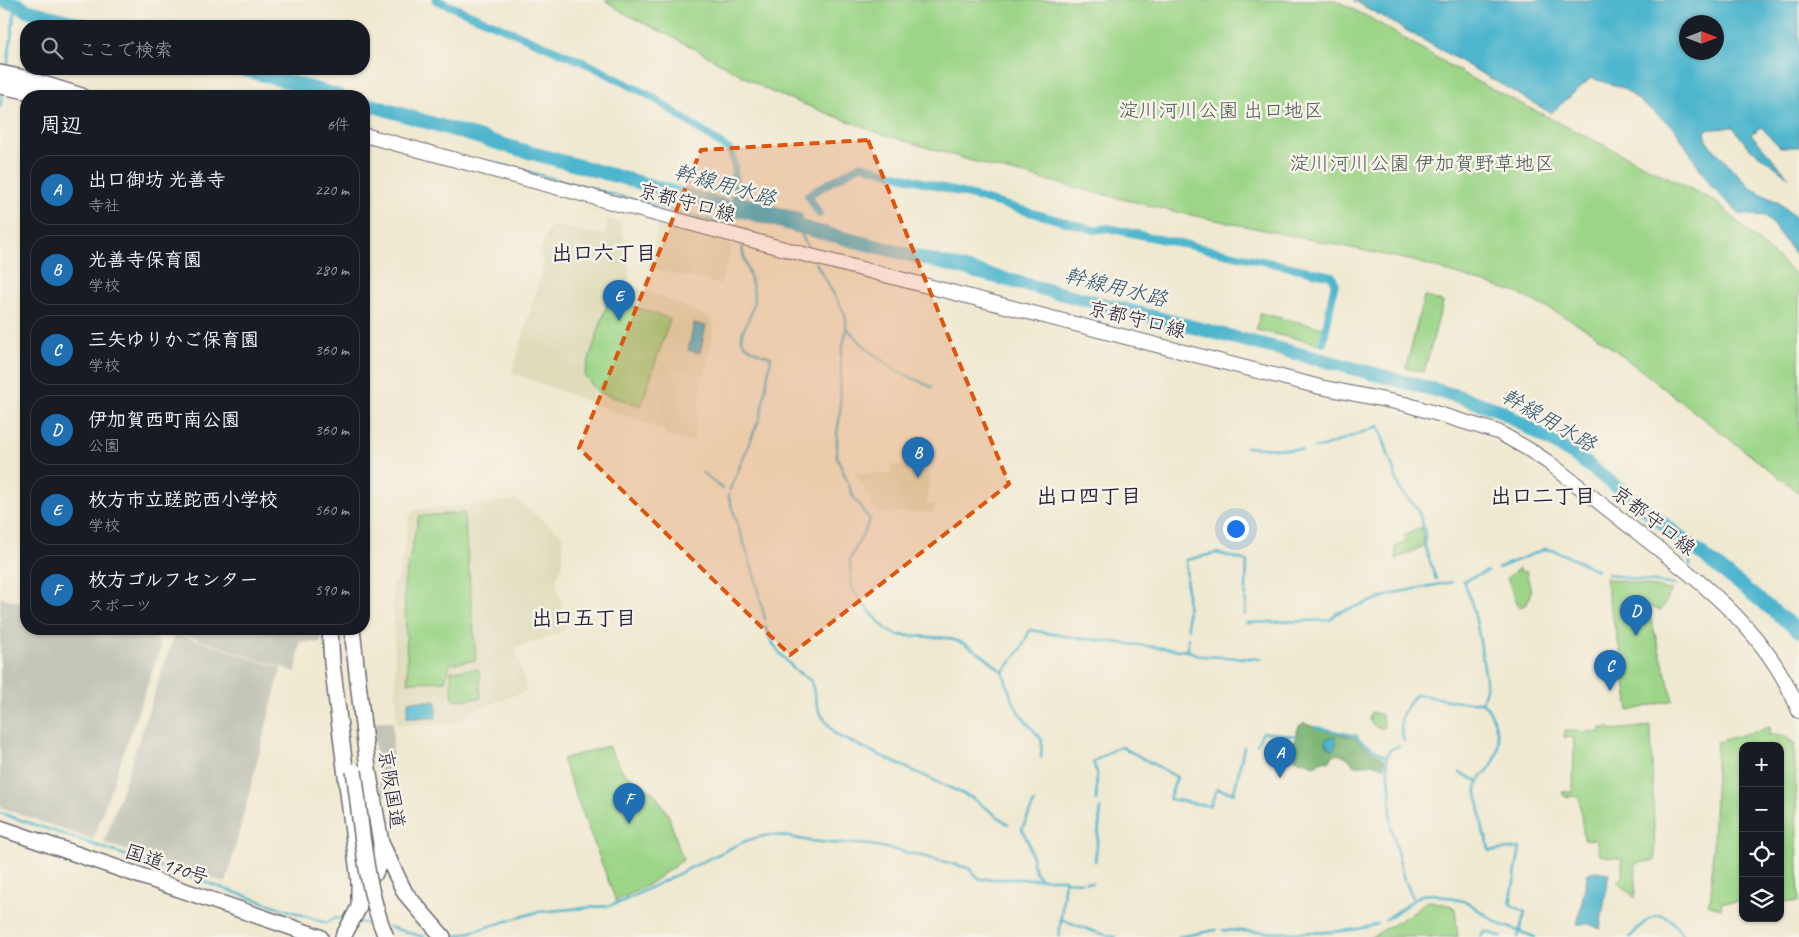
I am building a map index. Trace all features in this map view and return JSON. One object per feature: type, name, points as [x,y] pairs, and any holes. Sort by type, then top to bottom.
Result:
[{"type":"highway","points":[[0,73],[33,90]]},
{"type":"highway","points":[[0,86],[23,84],[52,90]]},
{"type":"highway","points":[[331,635],[359,881],[359,907],[349,926]]},
{"type":"highway","name":"京阪国道","points":[[340,635],[354,771],[369,881],[378,917],[386,937]]},
{"type":"highway","name":"京阪国道","points":[[353,635],[368,769],[381,843],[404,893],[442,936]]},
{"type":"highway","name":"国道170号","points":[[0,828],[320,937]]},
{"type":"highway","points":[[359,881],[375,873],[380,861],[381,843]]},
{"type":"main road","name":"京都守口線","points":[[370,137],[856,267],[1320,387],[1405,404],[1498,432],[1548,462],[1680,565],[1724,604],[1755,636],[1770,657],[1780,672],[1799,711]]},
{"type":"highlighted area","points":[[868,140],[1009,484],[790,655],[579,448],[701,150]]},
{"type":"shaded area","points":[[608,219],[621,222],[630,274],[628,283],[706,316],[714,326],[705,376],[672,370],[652,426],[512,373],[544,263],[538,254],[549,228],[555,226],[605,235]]},
{"type":"shaded area","points":[[658,226],[733,246],[720,284],[649,268]]},
{"type":"shaded area","points":[[672,371],[703,377],[694,439],[689,442],[668,437],[663,430],[653,427]]},
{"type":"shaded area","points":[[892,464],[931,472],[926,504],[935,505],[934,512],[877,513],[854,472],[890,475]]},
{"type":"shaded area","points":[[516,500],[563,535],[563,564],[556,581],[566,625],[564,629],[556,635],[515,648],[527,691],[466,713],[461,720],[444,725],[399,725],[397,722],[392,583],[398,580],[410,515],[415,510]]},
{"type":"shaded area","points":[[0,597],[20,602],[20,635],[152,635],[160,644],[160,649],[93,840],[0,807]]},
{"type":"shaded area","points":[[174,635],[181,635],[281,668],[226,883],[104,843]]},
{"type":"shaded area","points":[[185,635],[320,635],[321,643],[300,642],[296,672]]},
{"type":"shaded area","points":[[372,721],[393,721],[392,795],[381,796]]},
{"type":"green space","points":[[605,0],[1335,0],[1370,18],[1476,81],[1715,201],[1799,278],[1799,493],[1594,334],[1517,293],[1414,261],[1167,210],[992,167],[882,134],[769,91],[690,46],[622,12]]},
{"type":"green space","points":[[1424,296],[1443,302],[1424,372],[1406,368]]},
{"type":"green space","points":[[609,298],[670,319],[641,406],[598,392],[584,375]]},
{"type":"green space","points":[[1260,313],[1323,328],[1320,344],[1256,330]]},
{"type":"green space","points":[[464,513],[476,660],[450,664],[445,681],[408,682],[404,583],[419,516]]},
{"type":"green space","points":[[1422,527],[1424,546],[1396,559],[1395,547],[1407,541],[1404,536]]},
{"type":"green space","points":[[1519,568],[1521,572],[1526,571],[1531,591],[1527,604],[1519,607],[1507,578]]},
{"type":"green space","points":[[1605,578],[1672,590],[1661,611],[1647,605],[1673,700],[1629,711],[1622,660]]},
{"type":"green space","points":[[479,669],[481,698],[453,700],[451,671]]},
{"type":"green space","points":[[1371,712],[1382,715],[1384,728],[1377,728],[1369,720]]},
{"type":"green space","points":[[1304,723],[1356,738],[1384,759],[1384,767],[1375,764],[1354,766],[1343,755],[1333,755],[1330,761],[1321,760],[1313,766],[1295,759],[1295,738],[1299,726]]},
{"type":"green space","points":[[1651,726],[1655,861],[1636,863],[1635,898],[1617,881],[1622,877],[1622,859],[1600,855],[1596,840],[1584,839],[1579,797],[1564,796],[1562,792],[1573,792],[1574,738],[1564,737],[1565,731],[1602,732],[1601,728],[1612,730]]},
{"type":"green space","points":[[1770,727],[1771,732],[1767,735],[1783,735],[1794,743],[1799,902],[1784,902],[1784,742],[1739,742],[1739,902],[1722,902],[1721,909],[1708,904],[1711,895],[1717,742]]},
{"type":"green space","points":[[608,746],[623,772],[654,793],[668,814],[683,860],[648,885],[616,901],[562,759]]},
{"type":"green space","points":[[1431,901],[1452,906],[1455,909],[1458,937],[1367,937],[1373,936],[1414,912],[1425,902]]},
{"type":"water","points":[[1353,0],[1799,0],[1799,147],[1780,147],[1761,127],[1751,134],[1789,177],[1747,146],[1733,127],[1705,130],[1707,142],[1751,188],[1781,204],[1799,221],[1799,260],[1766,216],[1739,214],[1711,186],[1674,128],[1623,88],[1591,78],[1551,113]]},
{"type":"water","points":[[694,323],[706,326],[700,353],[688,350]]},
{"type":"water","points":[[408,701],[436,701],[436,718],[407,718]]},
{"type":"water","points":[[1332,736],[1335,738],[1336,743],[1334,749],[1329,749],[1325,740]]},
{"type":"water","points":[[1595,871],[1609,873],[1600,929],[1587,923],[1577,925],[1588,873]]},
{"type":"waterway","name":"幹線用水路","points":[[1,0],[18,5],[26,10],[65,20]]},
{"type":"waterway","points":[[7,68],[14,16],[20,0]]},
{"type":"waterway","points":[[436,0],[590,65],[652,97],[731,151],[734,164],[735,198],[799,217],[797,226]]},
{"type":"waterway","name":"幹線用水路","points":[[264,75],[318,90]]},
{"type":"waterway","points":[[0,107],[3,91]]},
{"type":"waterway","name":"幹線用水路","points":[[370,105],[514,148],[808,229],[1307,356],[1461,397],[1499,410],[1573,454],[1595,470],[1799,631]]},
{"type":"waterway","points":[[499,164],[746,230]]},
{"type":"waterway","points":[[819,214],[808,195],[861,165],[1094,230],[1108,228],[1332,276],[1335,282],[1323,343]]},
{"type":"waterway","points":[[797,226],[810,251]]},
{"type":"waterway","points":[[730,490],[761,415],[771,357],[745,345],[742,339],[742,333],[753,308],[754,296],[742,247]]},
{"type":"waterway","points":[[816,263],[844,312],[846,319],[846,332],[841,354],[837,457],[854,498],[870,520],[850,559],[851,587],[863,604],[886,629],[897,635],[947,638],[963,643],[984,656],[1003,672],[1011,697],[1019,713],[1042,740],[1041,758]]},
{"type":"waterway","points":[[846,328],[871,352],[897,371],[932,387]]},
{"type":"waterway","points":[[1314,448],[1323,447],[1379,426],[1400,490],[1417,508],[1425,531],[1425,547],[1436,579]]},
{"type":"waterway","points":[[1246,447],[1302,450]]},
{"type":"waterway","points":[[703,473],[723,489]]},
{"type":"waterway","points":[[728,495],[754,574],[765,619]]},
{"type":"waterway","points":[[1686,541],[1679,551],[1690,560],[1690,565]]},
{"type":"waterway","points":[[1498,568],[1545,549],[1556,551],[1597,570]]},
{"type":"waterway","points":[[1188,629],[1186,560],[1217,553],[1247,561],[1245,614]]},
{"type":"waterway","points":[[1482,702],[1486,689],[1486,680],[1475,617],[1463,581],[1488,571]]},
{"type":"waterway","points":[[1608,574],[1676,585]]},
{"type":"waterway","points":[[1246,623],[1330,620],[1337,613],[1399,592],[1452,582]]},
{"type":"waterway","points":[[765,626],[770,639],[778,651],[794,669],[811,681],[819,712],[836,735],[972,798],[1008,824]]},
{"type":"waterway","points":[[1003,672],[1021,649],[1030,630],[1070,637],[1188,651],[1202,656],[1261,659]]},
{"type":"waterway","points":[[1188,638],[1188,651]]},
{"type":"waterway","points":[[1404,741],[1401,727],[1402,716],[1416,694],[1459,702],[1482,702],[1492,715],[1497,732],[1498,750],[1492,765],[1479,780],[1476,787],[1484,835],[1487,838],[1489,851],[1520,848],[1510,904],[1525,912],[1518,937]]},
{"type":"waterway","points":[[1315,727],[1357,736],[1359,740],[1386,757],[1391,749],[1399,746]]},
{"type":"waterway","points":[[1257,744],[1263,732],[1296,736]]},
{"type":"waterway","points":[[1096,801],[1097,773],[1093,762],[1118,747],[1122,747],[1177,777],[1169,799],[1210,806],[1217,789],[1234,793],[1244,747]]},
{"type":"waterway","points":[[1386,757],[1390,785],[1391,822]]},
{"type":"waterway","points":[[1460,773],[1478,781]]},
{"type":"waterway","points":[[1034,803],[1022,829],[1029,844],[1035,872],[1041,879]]},
{"type":"waterway","points":[[1095,861],[1101,808]]},
{"type":"waterway","points":[[0,813],[326,923],[335,918],[347,920]]},
{"type":"waterway","points":[[1391,826],[1404,880]]},
{"type":"waterway","points":[[454,937],[537,912],[608,906],[621,902],[741,843],[772,835],[826,843],[870,845],[919,855],[968,868],[980,879],[1065,879],[1059,937]]},
{"type":"waterway","points":[[1065,881],[1081,882]]},
{"type":"waterway","points":[[1085,882],[1092,883]]},
{"type":"waterway","points":[[1406,883],[1414,900]]},
{"type":"waterway","points":[[1385,920],[1421,895],[1434,894],[1467,902],[1499,924],[1535,937]]},
{"type":"waterway","points":[[1630,937],[1644,923],[1657,916],[1664,916],[1670,919],[1684,937]]},
{"type":"waterway","points":[[1060,919],[1115,937]]},
{"type":"waterway","points":[[357,922],[376,925]]},
{"type":"waterway","points":[[1223,930],[1324,932],[1344,931],[1377,924]]},
{"type":"waterway","points":[[389,927],[424,937]]},
{"type":"waterway","points":[[1178,937],[1216,930]]},
{"type":"waterway","points":[[1480,937],[1485,932],[1501,937]]},
{"type":"place","name":"枚方市立蹉跎西小学校","points":[[619,321]]},
{"type":"place","name":"光善寺保育園","points":[[918,478]]},
{"type":"place","name":"伊加賀西町南公園","points":[[1636,636]]},
{"type":"place","name":"三矢ゆりかご保育園","points":[[1610,691]]},
{"type":"place","name":"出口御坊 光善寺","points":[[1280,778]]},
{"type":"place","name":"枚方ゴルフセンター","points":[[629,824]]},
{"type":"district","name":"出口六丁目","points":[[604,253]]},
{"type":"district","name":"出口四丁目","points":[[1089,496]]},
{"type":"district","name":"出口二丁目","points":[[1543,496]]},
{"type":"district","name":"出口五丁目","points":[[584,618]]},
{"type":"park label","name":"淀川河川公園 出口地区","points":[[1221,110]]},
{"type":"park label","name":"淀川河川公園 伊加賀野草地区","points":[[1422,163]]}]
